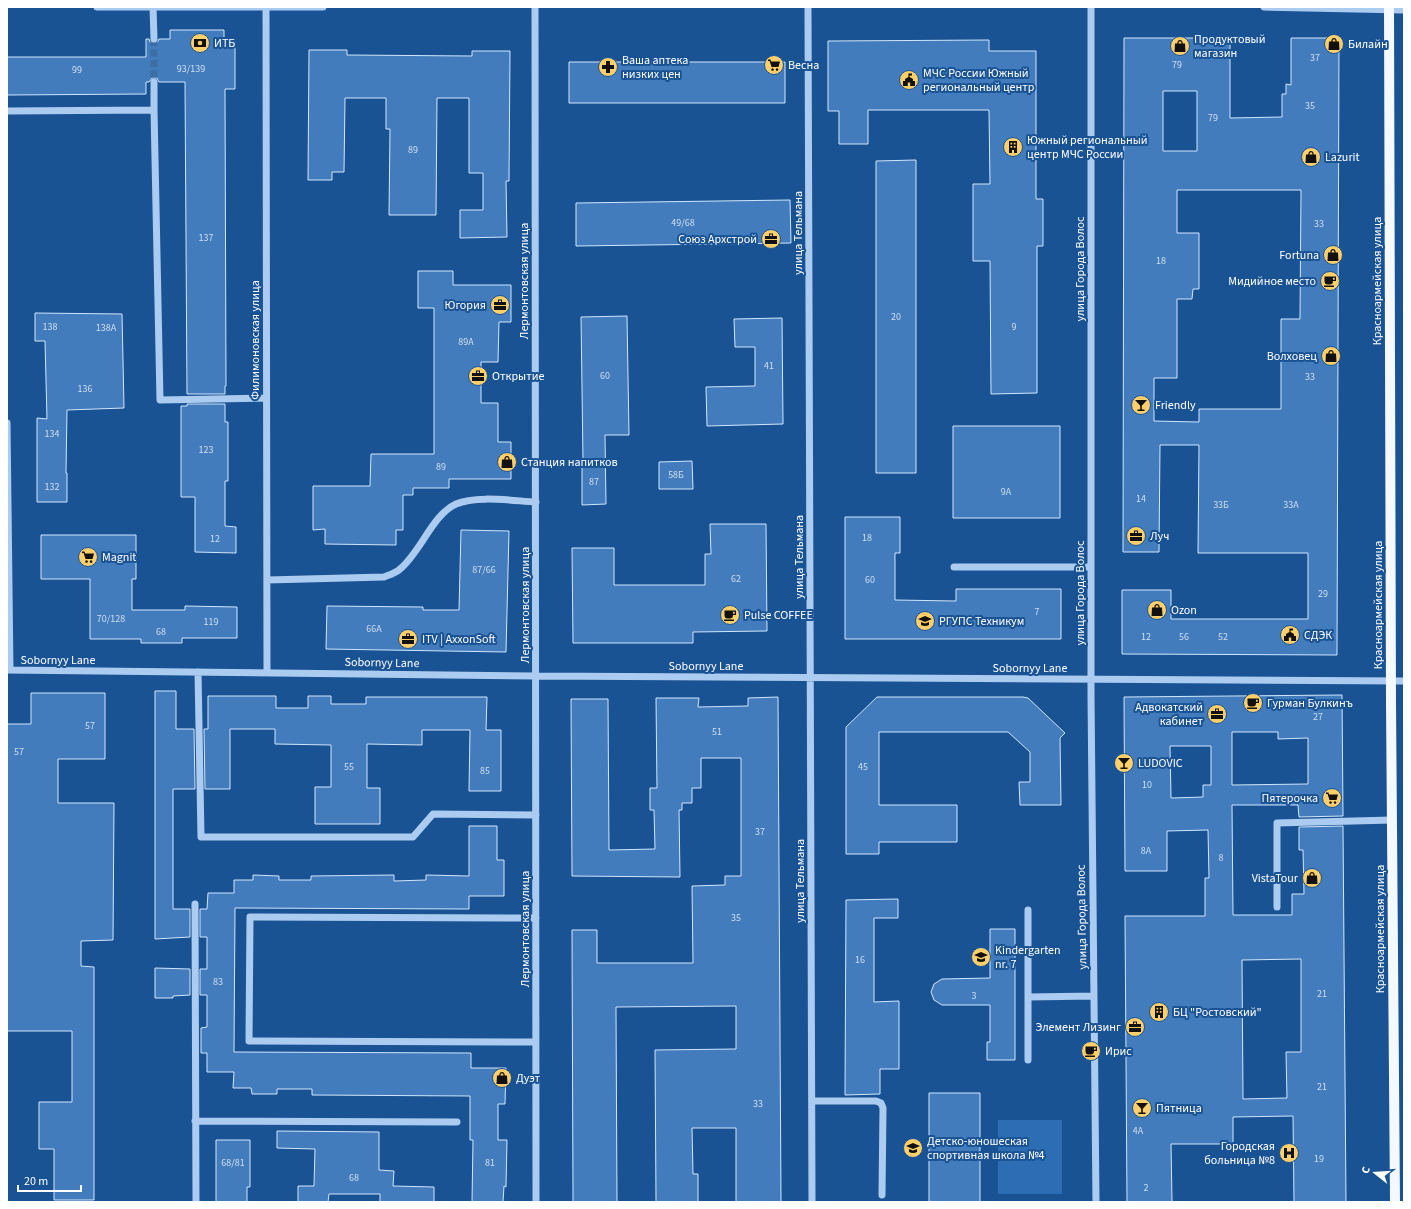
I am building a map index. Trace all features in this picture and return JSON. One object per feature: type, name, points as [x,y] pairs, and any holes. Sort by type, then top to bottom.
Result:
[{"type":"main road","name":"Красноармейская улица","points":[[1389,8],[1391,682],[1395,1202]]},
{"type":"street","points":[[97,7],[323,7]]},
{"type":"street","points":[[153,7],[154,39]]},
{"type":"street","name":"Филимоновская улица","points":[[266,7],[267,673]]},
{"type":"street","name":"Лермонтовская улица","points":[[535,7],[536,1202]]},
{"type":"street","name":"улица Тельмана","points":[[808,7],[812,1202]]},
{"type":"street","name":"улица Города Волос","points":[[1091,7],[1091,679],[1096,1202]]},
{"type":"street","points":[[1264,7],[1389,8],[1404,10]]},
{"type":"street","points":[[154,82],[160,400],[266,398]]},
{"type":"street","points":[[7,111],[154,110]]},
{"type":"street","points":[[7,423],[8,670]]},
{"type":"street","points":[[267,580],[384,577],[400,570],[415,553],[443,514],[455,504],[472,500],[536,502]]},
{"type":"street","points":[[954,567],[1091,567]]},
{"type":"street","name":"Sobornyy Lane","points":[[8,670],[536,676],[1404,681]]},
{"type":"street","points":[[198,672],[201,837],[413,837],[433,814],[536,815]]},
{"type":"street","points":[[1277,907],[1277,823],[1392,820]]},
{"type":"street","points":[[195,904],[196,1202]]},
{"type":"street","points":[[1028,910],[1028,1060]]},
{"type":"street","points":[[536,918],[250,917],[249,1041],[536,1042]]},
{"type":"street","points":[[1028,997],[1094,996]]},
{"type":"street","points":[[812,1101],[876,1101],[881,1103],[883,1108],[882,1195]]},
{"type":"street","points":[[195,1121],[457,1122]]},
{"type":"shaded area","points":[[998,1120],[1062,1120],[1062,1194],[998,1194]]},
{"type":"building","points":[[170,30],[224,30],[224,41],[235,41],[235,89],[225,89],[225,394],[187,394],[185,82],[159,82],[157,78],[152,78],[149,82],[146,82],[146,94],[7,95],[7,57],[146,57],[146,39],[149,39],[150,42],[154,44],[157,43],[159,39],[170,39]]},
{"type":"building","points":[[1124,38],[1230,38],[1230,118],[1282,117],[1282,94],[1286,94],[1286,84],[1291,85],[1291,38],[1339,38],[1337,655],[1122,654],[1122,590],[1171,590],[1171,619],[1308,619],[1308,553],[1198,553],[1199,445],[1160,445],[1159,552],[1123,552]],"holes":[[[1163,91],[1197,91],[1197,151],[1163,151]],[[1177,190],[1301,190],[1300,319],[1281,319],[1281,409],[1199,409],[1199,422],[1154,421],[1154,378],[1177,378],[1177,299],[1192,299],[1193,289],[1199,289],[1199,233],[1177,233]]]},
{"type":"building","points":[[989,40],[989,51],[1036,51],[1036,199],[1043,199],[1043,246],[1037,246],[1037,393],[991,394],[990,261],[973,261],[973,184],[990,184],[989,110],[868,110],[868,144],[839,144],[839,111],[828,111],[828,41]]},
{"type":"building","points":[[309,50],[347,50],[347,55],[472,56],[472,51],[510,51],[509,181],[506,181],[507,237],[460,238],[460,210],[483,210],[483,173],[469,173],[469,98],[437,98],[436,215],[389,215],[390,129],[386,129],[386,98],[345,98],[344,172],[332,172],[332,180],[308,180]]},
{"type":"building","points":[[569,62],[785,62],[785,103],[569,103]]},
{"type":"building","points":[[916,160],[916,473],[876,473],[876,161]]},
{"type":"building","points":[[790,200],[791,243],[576,246],[576,203]]},
{"type":"building","points":[[418,271],[453,271],[453,285],[511,285],[511,322],[499,322],[498,362],[481,362],[481,403],[498,403],[498,442],[511,442],[511,479],[449,479],[449,488],[413,488],[413,495],[403,495],[403,530],[396,530],[396,545],[325,544],[325,529],[313,530],[313,486],[370,486],[371,454],[434,454],[434,308],[418,308]]},
{"type":"building","points":[[35,313],[122,314],[124,408],[67,410],[67,502],[37,502],[37,418],[47,419],[45,341],[35,341]]},
{"type":"building","points":[[627,316],[629,435],[605,435],[606,504],[582,505],[583,460],[581,317]]},
{"type":"building","points":[[782,318],[783,424],[707,426],[706,387],[755,386],[755,347],[735,347],[734,319]]},
{"type":"building","points":[[187,404],[225,404],[225,422],[228,422],[228,481],[225,481],[225,526],[236,527],[236,553],[195,552],[195,497],[181,497],[181,406],[187,406]]},
{"type":"building","points":[[953,426],[1060,426],[1060,518],[953,518]]},
{"type":"building","points":[[692,461],[693,489],[659,489],[659,462]]},
{"type":"building","points":[[845,517],[900,517],[900,553],[895,553],[895,600],[956,601],[956,589],[1061,589],[1061,639],[845,639]]},
{"type":"building","points":[[710,524],[766,524],[767,631],[693,632],[693,643],[573,643],[572,548],[614,548],[614,585],[705,585],[705,554],[711,554]]},
{"type":"building","points":[[461,530],[509,531],[506,652],[326,649],[327,606],[423,607],[423,610],[459,610]]},
{"type":"building","points":[[41,535],[136,535],[136,579],[132,579],[132,610],[185,610],[185,606],[237,607],[237,638],[182,638],[182,643],[141,643],[141,639],[90,639],[90,579],[41,579]]},
{"type":"building","points":[[155,691],[176,691],[176,729],[194,729],[195,789],[173,789],[173,909],[190,909],[190,937],[155,939]]},
{"type":"building","points":[[31,693],[105,693],[105,759],[58,759],[58,803],[114,803],[113,940],[81,941],[81,966],[94,967],[94,1200],[54,1200],[54,1149],[39,1149],[39,1102],[72,1102],[72,1031],[7,1031],[7,724],[31,724]]},
{"type":"building","points":[[1342,695],[1343,816],[1299,817],[1298,805],[1232,805],[1233,915],[1292,915],[1292,894],[1304,894],[1303,850],[1299,850],[1299,827],[1343,826],[1346,1202],[1294,1202],[1293,1116],[1233,1117],[1233,1144],[1171,1144],[1172,1202],[1127,1202],[1125,916],[1205,916],[1205,878],[1209,878],[1208,830],[1167,831],[1167,871],[1125,871],[1124,697]],"holes":[[[1232,732],[1278,732],[1278,739],[1308,738],[1308,784],[1232,785]],[[1170,746],[1211,746],[1211,785],[1203,785],[1203,797],[1171,798]],[[1301,959],[1301,1052],[1286,1052],[1287,1098],[1243,1099],[1242,960]]]},
{"type":"building","points":[[208,696],[276,696],[276,708],[308,708],[308,696],[331,696],[331,704],[366,704],[366,697],[487,697],[486,730],[501,730],[501,791],[469,791],[470,730],[422,730],[422,745],[367,744],[367,788],[380,788],[380,824],[315,824],[315,787],[331,787],[331,745],[275,744],[275,729],[230,729],[230,789],[205,789],[204,729],[208,729]]},
{"type":"building","points":[[778,697],[781,1202],[736,1202],[736,1128],[692,1128],[693,1174],[698,1174],[698,1202],[656,1202],[655,1050],[736,1049],[736,1006],[616,1007],[617,1202],[573,1202],[572,930],[597,930],[597,963],[693,963],[692,886],[725,885],[725,876],[741,876],[741,758],[701,758],[701,788],[692,788],[692,803],[682,803],[682,810],[679,810],[680,877],[572,876],[571,699],[608,699],[609,850],[655,849],[654,810],[650,810],[650,788],[657,788],[656,698],[699,698],[698,707],[748,706],[748,698]]},
{"type":"building","points":[[877,697],[1028,698],[1065,733],[1060,738],[1061,805],[1020,805],[1019,782],[1030,782],[1030,752],[1008,732],[879,732],[879,805],[957,805],[957,842],[879,842],[879,854],[846,854],[846,727]]},
{"type":"building","points":[[469,826],[497,826],[497,860],[504,860],[504,896],[469,896],[469,909],[235,908],[234,1052],[471,1053],[471,1068],[506,1068],[505,1104],[498,1104],[498,1140],[507,1140],[506,1187],[504,1186],[503,1202],[472,1202],[473,1140],[470,1140],[470,1096],[312,1095],[312,1089],[277,1089],[277,1094],[252,1094],[251,1088],[233,1088],[234,1072],[207,1072],[207,1053],[201,1053],[201,1028],[207,1027],[207,995],[200,995],[200,969],[207,969],[207,937],[200,937],[200,909],[207,909],[208,893],[234,893],[234,880],[253,880],[253,875],[279,876],[279,880],[311,880],[311,876],[394,875],[394,881],[426,880],[426,875],[469,876]]},
{"type":"building","points":[[898,899],[898,918],[874,918],[874,1002],[899,1001],[899,1069],[880,1069],[880,1094],[845,1095],[846,900]]},
{"type":"building","points":[[990,929],[1015,929],[1015,1060],[987,1060],[987,1042],[990,1042],[990,1005],[942,1005],[934,1000],[931,992],[934,984],[942,979],[990,978]]},
{"type":"building","points":[[155,968],[190,969],[190,995],[173,996],[173,998],[155,998]]},
{"type":"building","points":[[929,1093],[980,1093],[980,1202],[929,1202]]},
{"type":"building","points":[[277,1131],[379,1132],[379,1170],[394,1171],[393,1186],[434,1187],[434,1202],[380,1202],[380,1194],[329,1194],[328,1202],[298,1202],[298,1186],[314,1186],[315,1149],[277,1148]]},
{"type":"building","points":[[216,1140],[250,1140],[250,1187],[247,1187],[247,1202],[216,1202]]},
{"type":"tunnel","points":[[154,39],[154,82]]},
{"type":"place","name":"ИТБ","points":[[200,43]]},
{"type":"place","name":"Билайн","points":[[1334,44]]},
{"type":"place","name":"Продуктовый магазин","points":[[1180,46]]},
{"type":"place","name":"Весна","points":[[774,65]]},
{"type":"place","name":"Ваша аптека низких цен","points":[[608,67]]},
{"type":"place","name":"МЧС России Южный региональный центр","points":[[909,80]]},
{"type":"place","name":"Южный региональный центр МЧС России","points":[[1013,147]]},
{"type":"place","name":"Lazurit","points":[[1311,157]]},
{"type":"place","name":"Союз Архстрой","points":[[771,239]]},
{"type":"place","name":"Fortuna","points":[[1333,255]]},
{"type":"place","name":"Мидийное место","points":[[1330,281]]},
{"type":"place","name":"Югория","points":[[500,305]]},
{"type":"place","name":"Волховец","points":[[1331,356]]},
{"type":"place","name":"Открытие","points":[[478,376]]},
{"type":"place","name":"Friendly","points":[[1141,405]]},
{"type":"place","name":"Станция напитков","points":[[507,462]]},
{"type":"place","name":"Луч","points":[[1136,536]]},
{"type":"place","name":"Magnit","points":[[88,557]]},
{"type":"place","name":"Ozon","points":[[1157,610]]},
{"type":"place","name":"Pulse COFFEE","points":[[730,615]]},
{"type":"place","name":"РГУПС Техникум","points":[[925,621]]},
{"type":"place","name":"СДЭК","points":[[1290,635]]},
{"type":"place","name":"ITV | AxxonSoft","points":[[408,639]]},
{"type":"place","name":"Гурман Булкинъ","points":[[1253,703]]},
{"type":"place","name":"Адвокатский кабинет","points":[[1217,714]]},
{"type":"place","name":"LUDOVIC","points":[[1124,763]]},
{"type":"place","name":"Пятерочка","points":[[1332,798]]},
{"type":"place","name":"VistaTour","points":[[1312,878]]},
{"type":"place","name":"Kindergarten nr. 7","points":[[981,957]]},
{"type":"place","name":"БЦ \"Ростовский\"","points":[[1159,1012]]},
{"type":"place","name":"Элемент Лизинг","points":[[1135,1027]]},
{"type":"place","name":"Ирис","points":[[1091,1051]]},
{"type":"place","name":"Дуэт","points":[[502,1078]]},
{"type":"place","name":"Пятница","points":[[1142,1108]]},
{"type":"place","name":"Детско-юношеская спортивная школа №4","points":[[913,1148]]},
{"type":"place","name":"Городская больница №8","points":[[1289,1153]]}]
